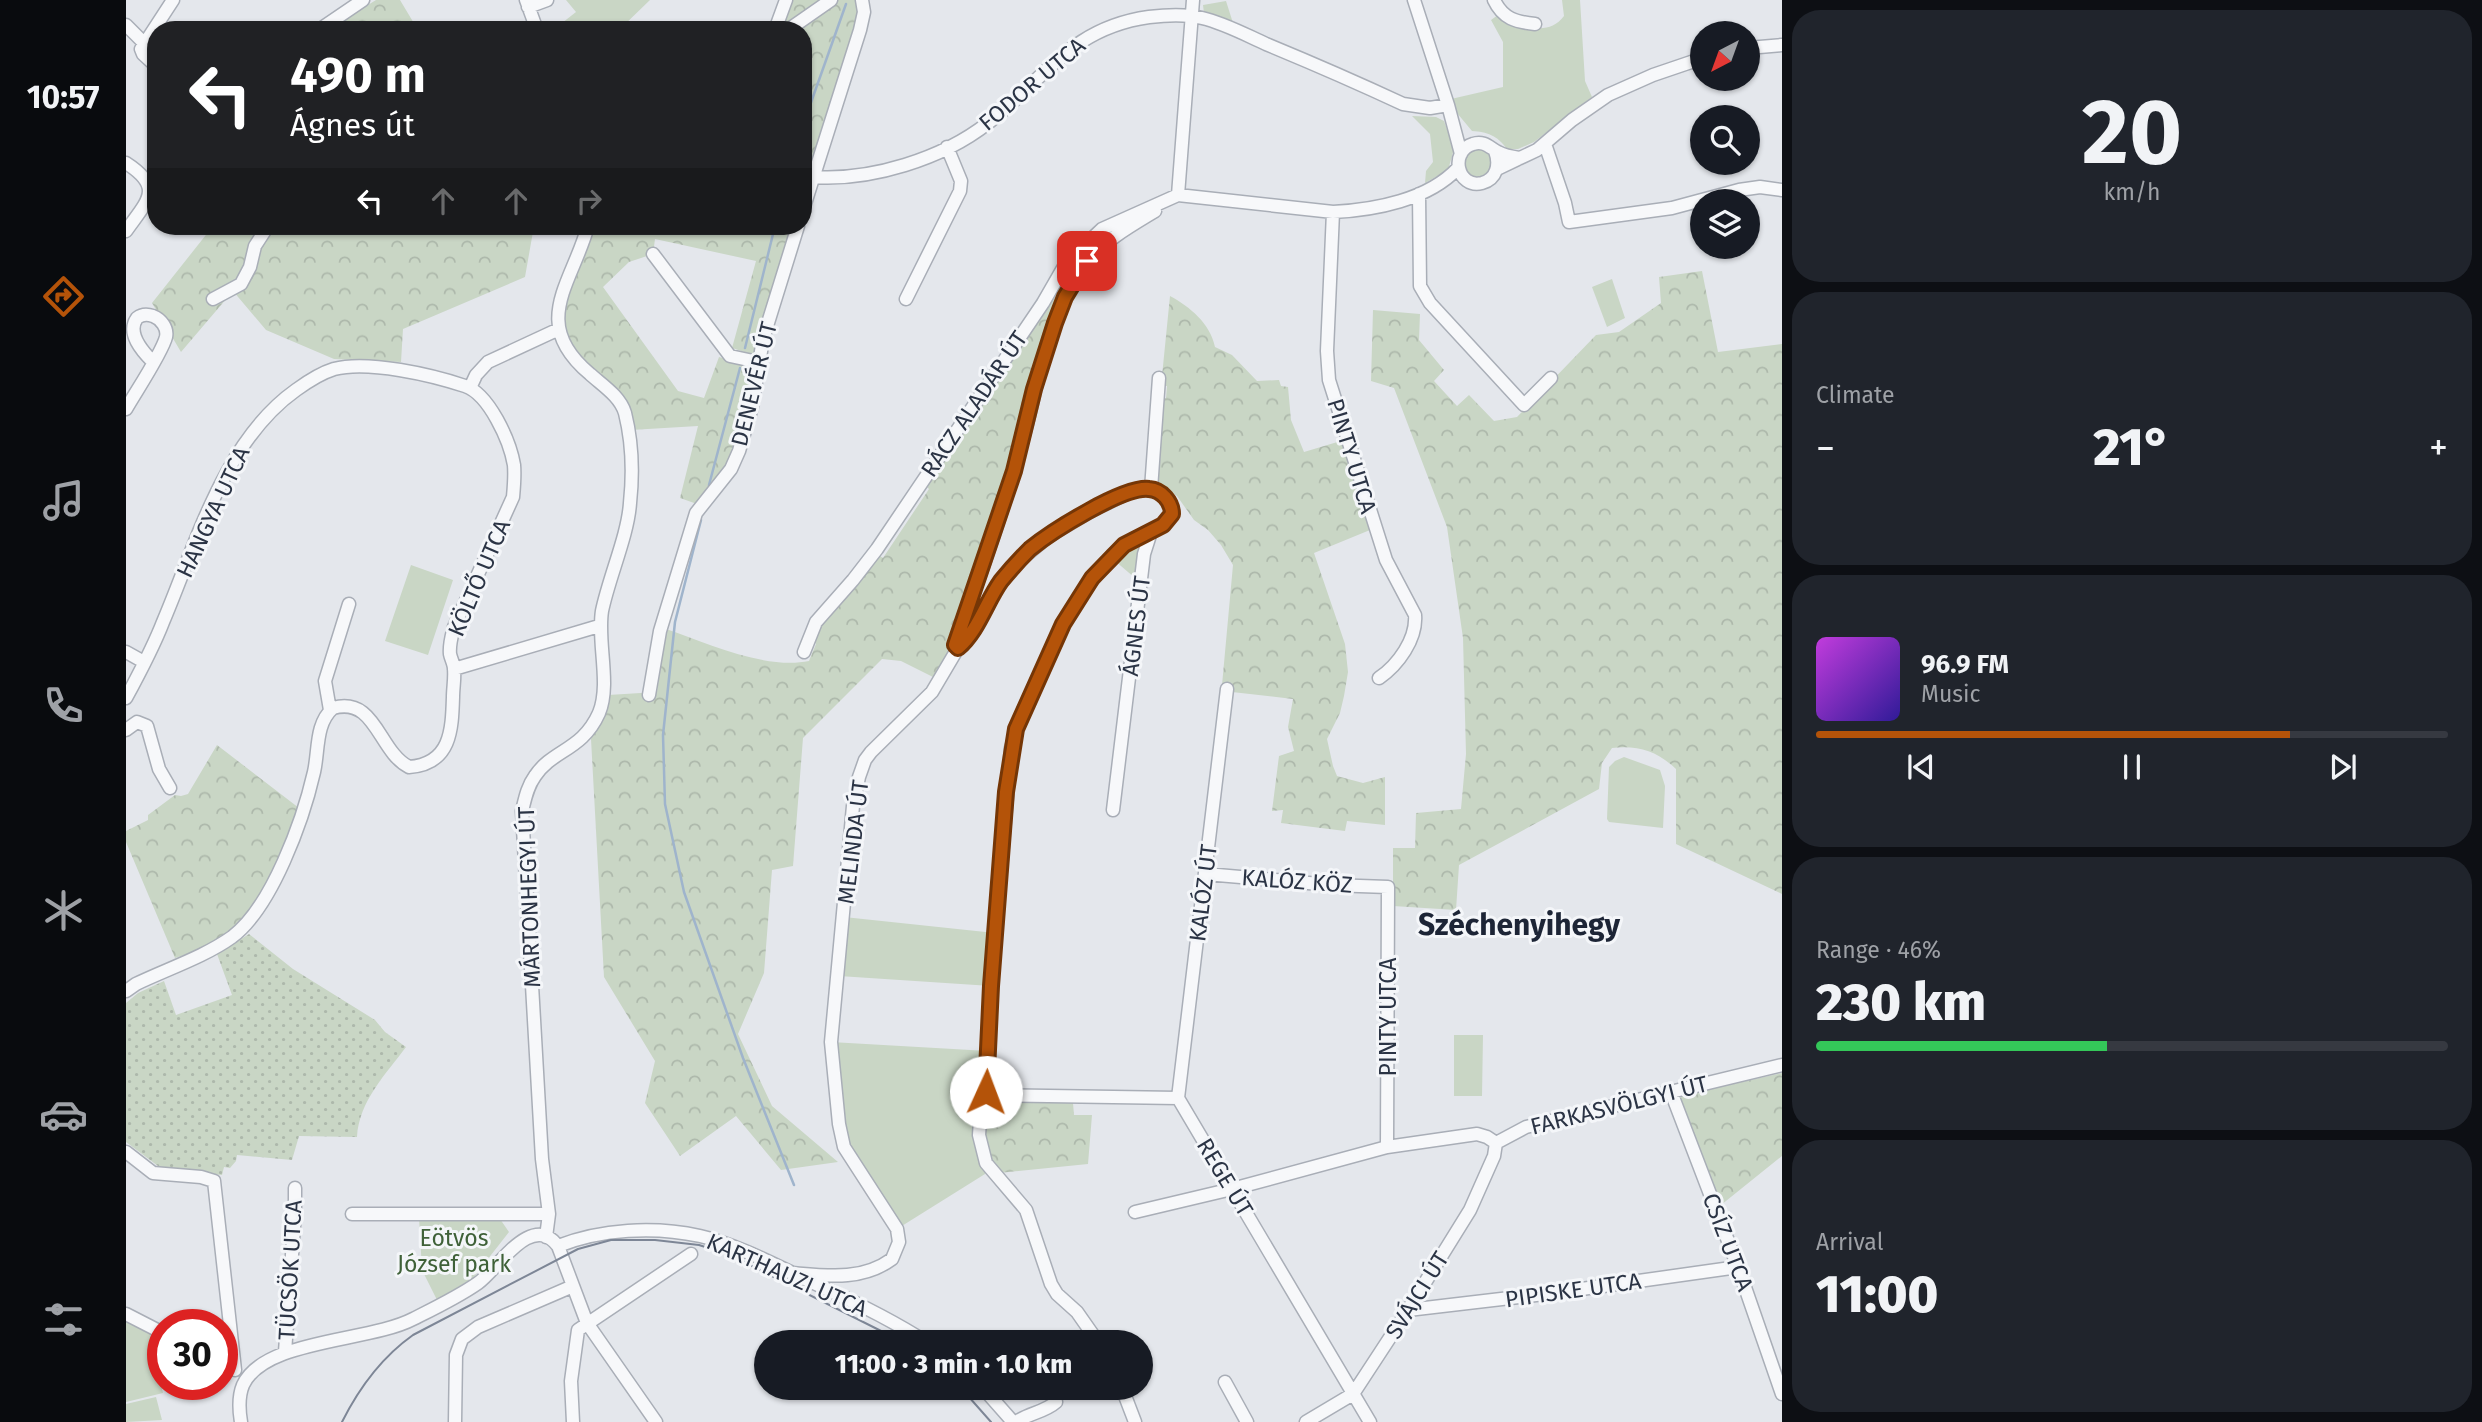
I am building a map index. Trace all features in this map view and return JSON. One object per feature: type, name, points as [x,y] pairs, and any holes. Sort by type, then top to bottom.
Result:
[{"type":"street","points":[[158,21],[173,0]]},
{"type":"street","points":[[332,21],[363,0]]},
{"type":"street","points":[[534,21],[527,3],[547,0]]},
{"type":"street","points":[[778,21],[786,0]]},
{"type":"street","points":[[801,21],[831,0]]},
{"type":"street","points":[[812,180],[860,30],[864,12],[862,0]]},
{"type":"street","points":[[1193,0],[1178,195],[1333,212],[1353,211],[1419,194],[1443,183],[1486,181],[1497,169],[1496,151]]},
{"type":"street","points":[[1414,0],[1461,154],[1458,168],[1443,183]]},
{"type":"street","points":[[1494,0],[1505,16],[1516,22],[1535,24]]},
{"type":"street","name":"FODOR UTCA","points":[[813,177],[848,178],[899,167],[947,147],[986,124],[1046,69],[1092,34],[1139,18],[1192,17],[1225,26],[1403,104],[1430,108],[1448,105]]},
{"type":"street","points":[[126,25],[143,43]]},
{"type":"street","points":[[147,37],[141,49],[147,58]]},
{"type":"street","points":[[1760,47],[1782,45]]},
{"type":"street","points":[[1497,169],[1545,144],[1608,94],[1690,62]]},
{"type":"street","points":[[1454,125],[1476,143]]},
{"type":"street","points":[[1461,154],[1468,146],[1476,143],[1520,158]]},
{"type":"street","points":[[1545,144],[1569,222],[1672,208],[1739,190],[1760,187],[1782,190]]},
{"type":"street","points":[[906,299],[960,191],[961,181],[947,147]]},
{"type":"street","points":[[126,163],[147,176]]},
{"type":"street","points":[[1458,168],[1467,180]]},
{"type":"street","points":[[1419,194],[1420,286],[1430,303],[1524,405],[1551,377]]},
{"type":"street","name":"RÁCZ ALADÁR ÚT","points":[[958,648],[955,642],[1014,471],[1040,371],[1065,297],[1087,261],[1113,239],[1178,195]]},
{"type":"street","name":"RÁCZ ALADÁR ÚT","points":[[804,652],[816,622],[877,549],[1043,303],[1066,263],[1102,229],[1178,195]]},
{"type":"street","points":[[126,231],[147,200]]},
{"type":"street","name":"PINTY UTCA","points":[[1333,212],[1326,351],[1329,380],[1386,560],[1416,621],[1409,642],[1389,671],[1379,678]]},
{"type":"street","points":[[213,299],[241,284],[250,267],[255,246],[262,235]]},
{"type":"street","points":[[470,387],[476,375],[488,362],[559,329],[563,288],[580,254],[585,235]]},
{"type":"street","name":"DENEVÉR ÚT","points":[[649,695],[660,631],[696,513],[731,468],[739,451],[752,407],[758,362],[795,235]]},
{"type":"street","points":[[653,254],[730,356],[758,362]]},
{"type":"street","name":"MÁRTONHEGYI ÚT","points":[[547,1237],[549,1214],[542,1159],[522,811],[526,793],[535,775],[582,738],[600,711],[603,664],[599,626],[607,584],[630,504],[626,421],[619,400],[568,353],[559,329]]},
{"type":"street","points":[[126,409],[153,362]]},
{"type":"street","name":"HANGYA UTCA","points":[[126,698],[162,626],[228,469],[243,443],[278,402],[307,382],[333,369],[341,368],[424,374],[470,387]]},
{"type":"street","points":[[1151,489],[1159,379]]},
{"type":"street","name":"KÖLTŐ UTCA","points":[[330,710],[346,706],[362,712],[370,719],[394,757],[410,767],[438,756],[450,735],[454,669],[450,641],[454,626],[513,497],[515,480],[511,454],[499,423],[470,387]]},
{"type":"street","name":"MELINDA ÚT","points":[[792,1273],[836,1277],[878,1268],[892,1259],[899,1242],[897,1229],[848,1157],[839,1124],[831,1042],[853,806],[865,760],[932,692],[1002,580],[1031,549],[1110,501],[1132,491],[1151,489]]},
{"type":"street","name":"ÁGNES ÚT","points":[[1113,810],[1144,554],[1151,532],[1168,520],[1172,509],[1163,495],[1151,489]]},
{"type":"street","points":[[1090,1330],[1051,1284],[1026,1210],[986,1163],[979,1135],[981,1107],[986,1096],[991,986],[1006,792],[1016,729],[1063,624],[1083,592],[1113,554],[1135,538],[1151,532]]},
{"type":"street","points":[[126,991],[234,936],[261,903],[275,879],[299,819],[314,771],[322,722],[330,710],[325,681],[349,604]]},
{"type":"street","points":[[454,669],[599,626]]},
{"type":"street","points":[[126,652],[144,662]]},
{"type":"street","name":"KALÓZ ÚT","points":[[1178,1098],[1227,689]]},
{"type":"street","points":[[126,730],[137,722],[147,726],[159,769],[170,788]]},
{"type":"street","name":"KALÓZ KÖZ","points":[[1206,874],[1388,887]]},
{"type":"street","name":"PINTY UTCA","points":[[1387,1147],[1388,887]]},
{"type":"street","name":"FARKASVÖLGYI ÚT","points":[[1496,1143],[1526,1127],[1782,1065]]},
{"type":"street","name":"CSÍZ UTCA","points":[[1671,1092],[1738,1267],[1782,1394]]},
{"type":"street","points":[[986,1096],[1178,1098]]},
{"type":"street","name":"REGE ÚT","points":[[1178,1098],[1370,1422]]},
{"type":"street","points":[[1135,1212],[1387,1147],[1477,1134],[1487,1136],[1496,1143]]},
{"type":"street","name":"SVÁJCI ÚT","points":[[1306,1422],[1353,1394],[1469,1210],[1494,1156],[1496,1143]]},
{"type":"street","points":[[126,1152],[153,1173],[201,1177],[214,1181],[228,1309]]},
{"type":"street","points":[[1246,1213],[1248,1196],[1255,1182]]},
{"type":"street","name":"TÜCSÖK UTCA","points":[[285,1352],[295,1188]]},
{"type":"street","points":[[352,1214],[549,1214]]},
{"type":"street","name":"KARTHAUZI UTCA","points":[[558,1246],[604,1233],[671,1231],[702,1237],[792,1273],[904,1330]]},
{"type":"street","points":[[241,1422],[240,1397],[246,1379],[266,1361],[285,1352],[399,1326],[480,1282],[508,1252],[525,1239],[542,1235],[558,1246],[587,1323],[656,1422]]},
{"type":"street","points":[[573,1422],[572,1362],[578,1330],[691,1254]]},
{"type":"street","name":"PIPISKE UTCA","points":[[1408,1310],[1738,1267]]},
{"type":"street","points":[[455,1422],[456,1355],[462,1339],[478,1327],[573,1286]]},
{"type":"street","points":[[126,1314],[147,1325]]},
{"type":"street","points":[[238,1372],[246,1379]]},
{"type":"street","points":[[1225,1382],[1247,1422]]},
{"type":"street","points":[[994,1400],[1015,1422],[1053,1405],[1056,1400]]},
{"type":"street","points":[[1127,1400],[1135,1422]]},
{"type":"green space","points":[[376,0],[400,0],[413,21],[342,21]]},
{"type":"green space","points":[[566,0],[650,0],[628,21],[565,21],[576,12]]},
{"type":"green space","points":[[791,0],[863,2],[812,179],[812,21],[772,21],[787,13]]},
{"type":"green space","points":[[1562,0],[1580,0],[1585,81],[1592,97],[1534,142],[1518,149],[1507,149],[1491,135],[1472,131],[1457,113],[1451,99],[1503,87],[1503,42],[1491,20],[1498,15],[1532,28],[1549,27],[1564,16]]},
{"type":"green space","points":[[1226,1],[1233,23],[1204,13],[1203,5]]},
{"type":"green space","points":[[1412,116],[1436,117],[1444,121],[1454,149],[1448,170],[1425,183],[1426,171],[1433,162],[1430,134]]},
{"type":"green space","points":[[1479,148],[1491,154],[1494,167],[1485,178],[1469,177],[1462,162],[1464,155]]},
{"type":"green space","points":[[206,235],[532,235],[525,277],[403,329],[401,362],[334,359],[266,330],[233,291],[181,352],[152,303]]},
{"type":"green space","points":[[584,235],[795,235],[754,355],[732,348],[756,261],[655,239],[653,254],[629,262],[603,287],[678,391],[704,398],[719,357],[753,367],[741,426],[728,463],[697,504],[680,498],[698,426],[631,430],[625,401],[564,343],[563,288]]},
{"type":"green space","points":[[1080,254],[1084,259],[1070,281],[956,639],[935,678],[901,661],[882,659],[803,738],[793,866],[772,870],[764,973],[738,1034],[772,1106],[838,1162],[781,1170],[736,1116],[680,1156],[645,1103],[655,1061],[604,977],[591,739],[608,695],[657,692],[666,629],[755,659],[792,663],[809,661],[816,644],[813,638],[816,630],[877,554],[883,558],[929,489],[924,484]]},
{"type":"green space","points":[[1702,271],[1718,352],[1782,344],[1782,894],[1676,844],[1676,769],[1654,754],[1621,747],[1612,748],[1602,763],[1599,789],[1459,865],[1456,910],[1393,906],[1393,848],[1415,848],[1416,813],[1461,809],[1466,754],[1463,638],[1447,527],[1394,388],[1371,381],[1373,310],[1420,314],[1419,340],[1444,370],[1434,381],[1457,406],[1469,395],[1494,421],[1517,417],[1596,335],[1619,332],[1661,303],[1659,277]]},
{"type":"green space","points":[[1612,279],[1625,318],[1607,327],[1592,287]]},
{"type":"green space","points":[[1170,296],[1185,305],[1204,323],[1215,347],[1232,355],[1257,381],[1279,380],[1281,386],[1288,387],[1291,420],[1304,452],[1344,440],[1370,530],[1314,553],[1345,644],[1348,672],[1340,713],[1327,739],[1337,776],[1363,783],[1385,777],[1385,825],[1347,821],[1345,831],[1281,823],[1283,810],[1272,811],[1279,756],[1294,751],[1288,727],[1293,699],[1232,692],[1231,686],[1222,685],[1233,565],[1221,545],[1208,530],[1194,520],[1177,496],[1159,484],[1156,474],[1161,399],[1166,398],[1167,386],[1161,386]]},
{"type":"green space","points":[[1139,540],[1143,542],[1139,574],[1135,578],[1114,560]]},
{"type":"green space","points":[[411,565],[453,580],[428,655],[385,641]]},
{"type":"green space","points":[[217,745],[299,808],[272,874],[243,919],[218,941],[175,958],[126,842],[126,831],[148,820],[148,815],[175,795],[188,794]]},
{"type":"green space","points":[[1624,757],[1660,770],[1665,786],[1663,828],[1609,822],[1607,819],[1609,767]]},
{"type":"green space","points":[[844,917],[995,933],[991,986],[839,976]]},
{"type":"green space","points":[[249,934],[293,969],[375,1020],[385,1032],[406,1047],[368,1100],[357,1137],[299,1136],[292,1160],[237,1155],[230,1168],[224,1167],[222,1175],[162,1169],[126,1142],[126,1003],[138,993],[164,981],[176,1015],[232,995],[217,954]]},
{"type":"green space","points":[[1454,1035],[1483,1035],[1482,1096],[1454,1096]]},
{"type":"green space","points":[[831,1042],[988,1051],[985,1174],[897,1229],[848,1157]]},
{"type":"green space","points":[[1782,1073],[1782,1156],[1721,1205],[1678,1096]]},
{"type":"green space","points":[[996,1103],[1073,1103],[1074,1115],[1092,1115],[1088,1164],[999,1173],[988,1153],[983,1124],[983,1116]]},
{"type":"green space","name":"Eötvös József park","points":[[419,1217],[500,1219],[509,1232],[473,1278],[437,1300],[422,1270]]},
{"type":"green space","points":[[126,1319],[147,1330],[147,1397],[126,1402]]},
{"type":"green space","points":[[147,1399],[157,1400],[162,1420],[126,1422],[126,1404]]},
{"type":"waterway","points":[[812,100],[846,4]]},
{"type":"waterway","points":[[745,348],[773,235]]},
{"type":"waterway","points":[[709,485],[740,368]]},
{"type":"waterway","points":[[701,520],[675,622],[663,735],[665,804],[684,892],[743,1058],[794,1185]]},
{"type":"tram line","points":[[342,1422],[372,1374],[391,1353],[413,1335],[578,1249],[611,1240],[655,1240],[699,1245],[730,1255],[879,1330]]},
{"type":"tram line","points":[[972,1400],[991,1422]]},
{"type":"district","name":"Széchenyihegy","points":[[1519,925]]},
{"type":"route","points":[[986,1092],[1006,792],[1016,729],[1063,624],[1092,578],[1124,545],[1163,525],[1172,514],[1171,504],[1163,495],[1155,490],[1142,489],[1120,496],[1070,523],[1031,549],[1010,570],[995,590],[970,635],[958,648],[955,645],[1014,471],[1034,389],[1055,323],[1065,297],[1087,261]]}]
